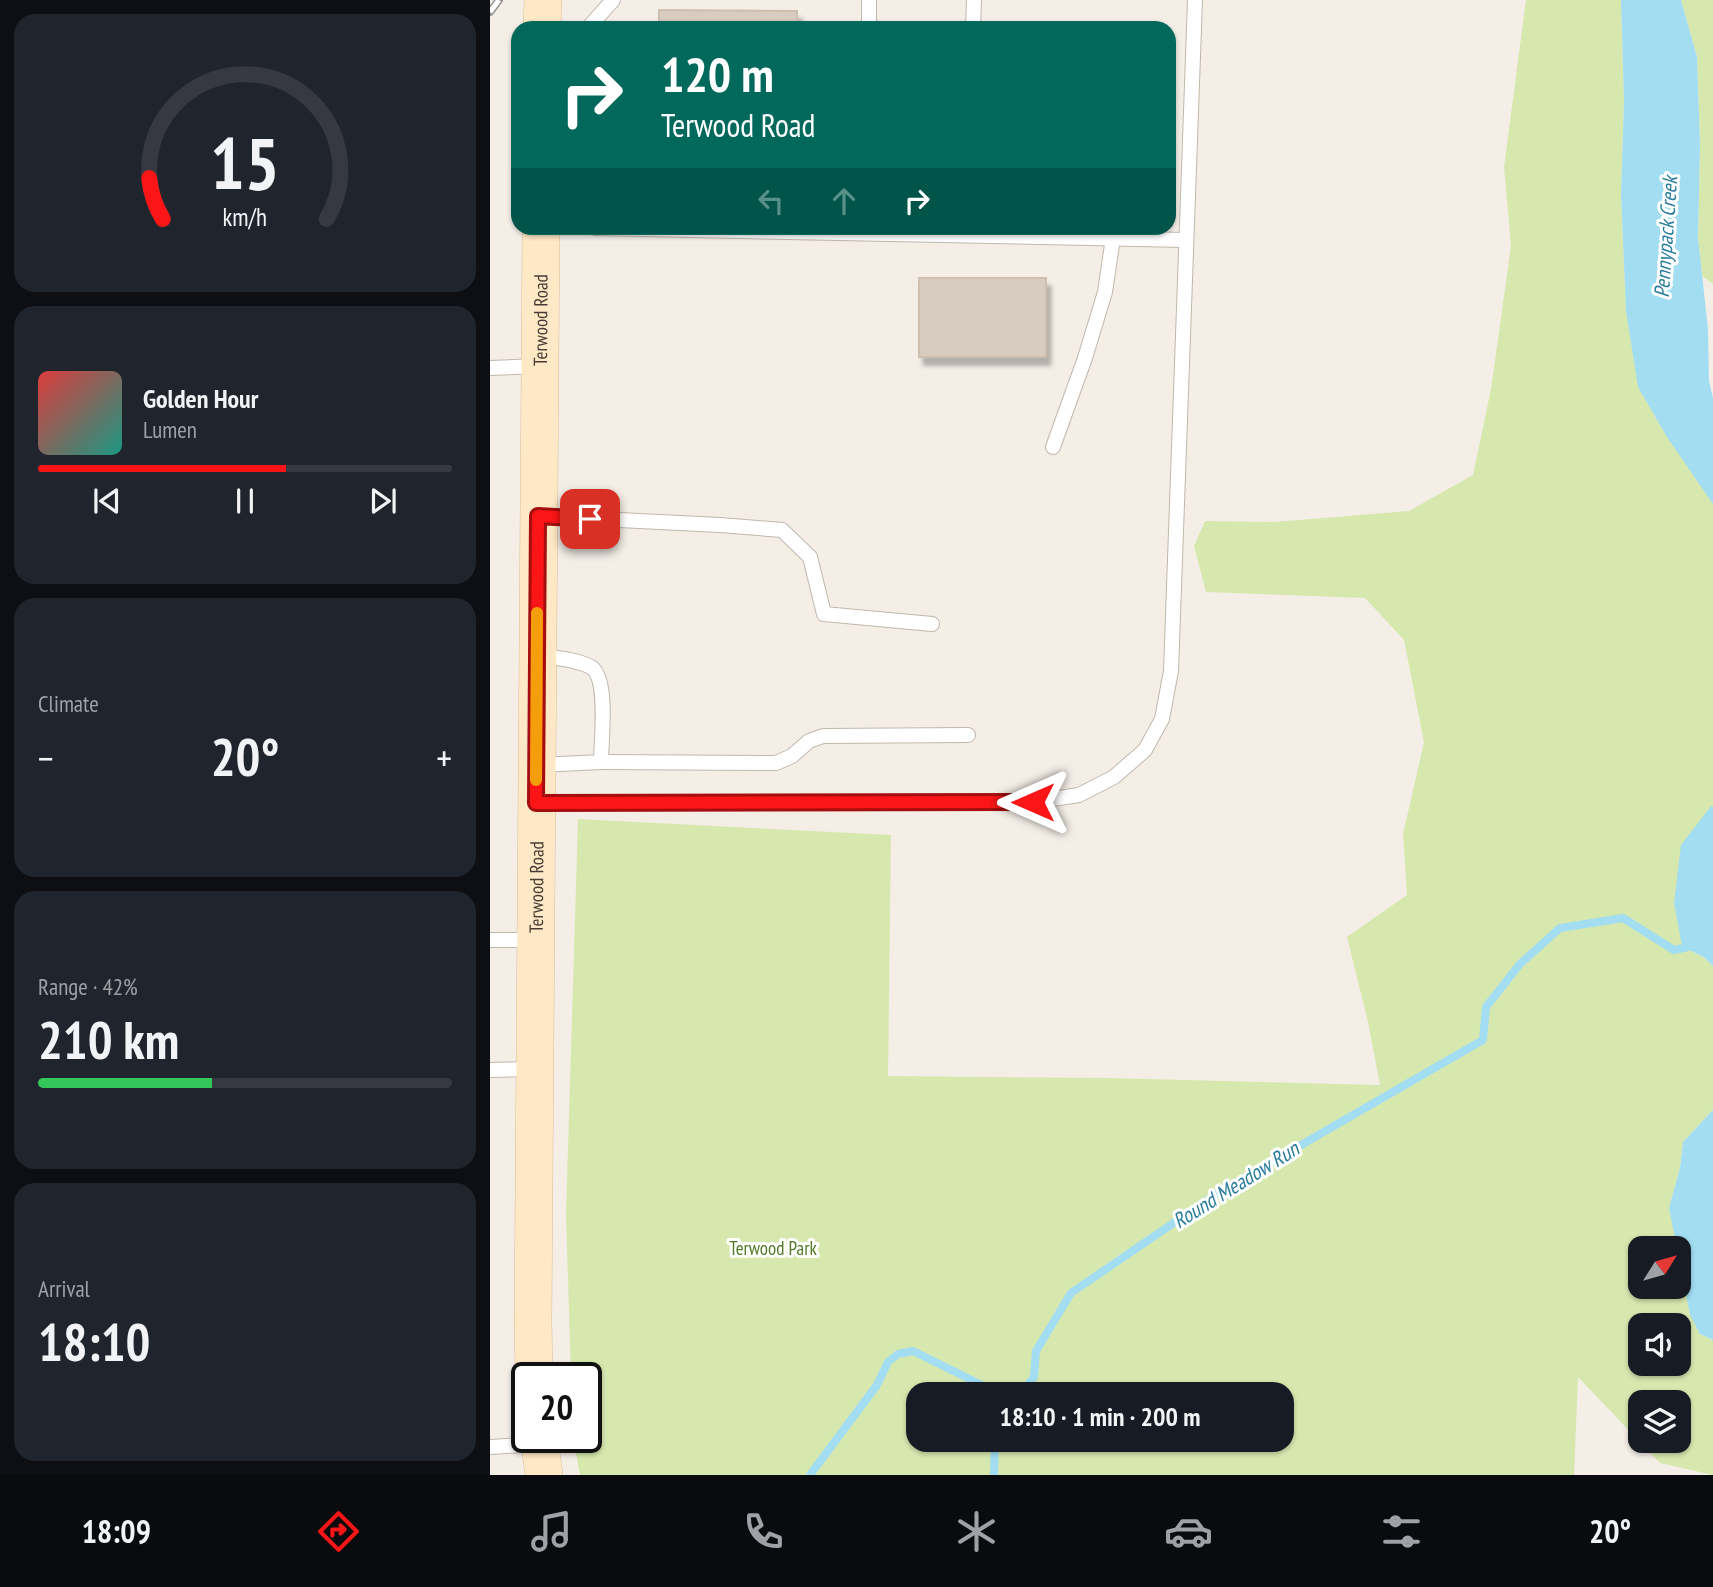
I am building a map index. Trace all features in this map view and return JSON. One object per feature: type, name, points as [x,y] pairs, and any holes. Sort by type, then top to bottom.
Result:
[{"type":"street","points":[[542,21],[543,0]]},
{"type":"street","name":"Terwood Road","points":[[534,1362],[541,235]]},
{"type":"lane","points":[[594,21],[613,0]]},
{"type":"lane","points":[[869,0],[869,21]]},
{"type":"lane","points":[[973,21],[974,0]]},
{"type":"lane","points":[[536,803],[1033,802],[1079,795],[1114,777],[1145,750],[1162,719],[1171,671],[1195,0]]},
{"type":"lane","points":[[1051,235],[1186,240]]},
{"type":"lane","points":[[1053,447],[1105,292],[1112,238]]},
{"type":"lane","points":[[490,368],[540,366]]},
{"type":"lane","points":[[538,516],[782,530],[810,557],[824,614],[932,624]]},
{"type":"lane","points":[[537,654],[573,661],[592,668],[598,674],[602,686],[601,762]]},
{"type":"lane","points":[[536,765],[601,762],[776,763],[792,757],[808,741],[823,736],[968,735]]},
{"type":"lane","points":[[490,940],[535,940]]},
{"type":"lane","points":[[490,1070],[534,1069]]},
{"type":"lane","points":[[490,1447],[511,1449]]},
{"type":"green space","name":"Terwood Park","points":[[1526,0],[1621,0],[1624,101],[1621,194],[1626,311],[1713,504],[1713,807],[1682,946],[1705,958],[1713,966],[1713,1110],[1683,1142],[1680,1168],[1669,1208],[1675,1236],[1628,1236],[1628,1299],[1691,1299],[1700,1334],[1713,1340],[1713,1475],[1660,1463],[1650,1453],[1691,1453],[1691,1390],[1628,1390],[1628,1429],[1578,1377],[1574,1475],[580,1475],[576,1453],[602,1453],[602,1362],[571,1362],[566,1214],[578,819],[891,835],[888,1076],[1380,1085],[1347,937],[1407,895],[1403,834],[1424,742],[1404,640],[1365,598],[1206,592],[1194,546],[1205,521],[1274,522],[1409,511],[1473,475],[1491,389],[1511,246],[1504,167]]},
{"type":"green space","points":[[1681,0],[1713,0],[1713,284],[1702,276],[1698,238],[1700,144],[1697,57]]},
{"type":"water","name":"Pennypack Creek","points":[[1621,0],[1681,0],[1697,57],[1700,144],[1698,238],[1708,329],[1709,381],[1713,398],[1713,504],[1667,437],[1638,387],[1626,311],[1621,194],[1624,101]]},
{"type":"water","points":[[1711,806],[1713,966],[1705,958],[1682,946],[1674,903],[1681,845]]},
{"type":"water","points":[[1713,1110],[1713,1340],[1700,1334],[1690,1313],[1687,1299],[1691,1299],[1691,1236],[1674,1236],[1669,1208],[1680,1168],[1683,1142]]},
{"type":"building","points":[[659,10],[797,11],[797,21],[659,21]]},
{"type":"building","points":[[919,278],[1046,278],[1046,357],[919,357]]},
{"type":"waterway","name":"Round Meadow Run","points":[[810,1475],[877,1385],[888,1362],[898,1354],[913,1351],[996,1392],[1025,1388],[1034,1377],[1036,1351],[1071,1293],[1216,1194],[1483,1040],[1486,1007],[1520,964],[1560,928],[1623,918],[1674,950],[1713,942]]},
{"type":"waterway","points":[[994,1475],[995,1452]]},
{"type":"railway","points":[[490,12],[499,0]]},
{"type":"slow traffic","points":[[536,780],[537,613]]},
{"type":"route","points":[[590,519],[538,516],[536,803],[1033,802]]}]
